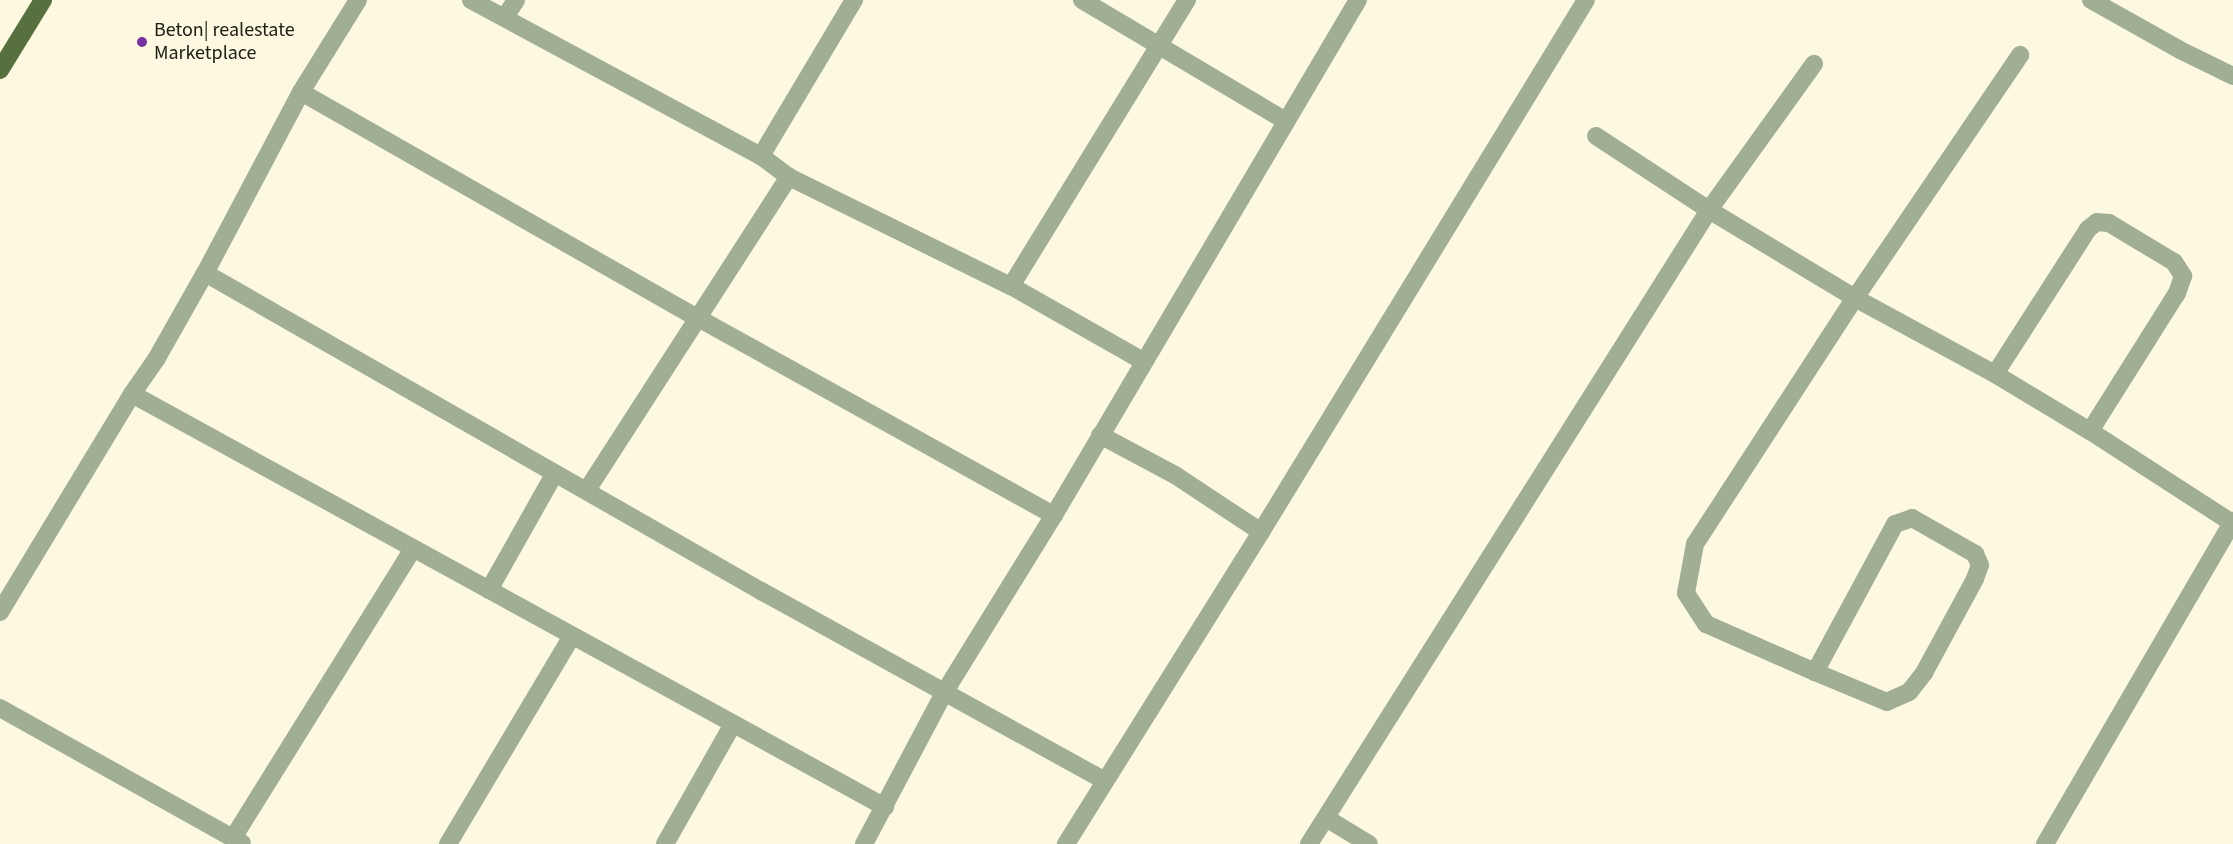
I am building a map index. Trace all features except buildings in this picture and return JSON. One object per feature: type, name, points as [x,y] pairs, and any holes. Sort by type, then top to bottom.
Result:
[{"type":"main road","points":[[0,70],[43,0]]},
{"type":"street","points":[[0,612],[132,394],[157,358],[301,92],[358,0]]},
{"type":"street","points":[[471,0],[761,156],[789,177],[1011,286],[1143,361]]},
{"type":"street","points":[[505,17],[516,0]]},
{"type":"street","points":[[761,156],[854,0]]},
{"type":"street","points":[[1082,0],[1286,121]]},
{"type":"street","points":[[1011,286],[1187,0]]},
{"type":"street","points":[[864,844],[944,693],[1054,515],[1358,0]]},
{"type":"street","points":[[1066,844],[1261,532],[1586,0]]},
{"type":"street","points":[[2091,0],[2180,51],[2233,76]]},
{"type":"street","points":[[1815,672],[1895,524],[1912,518],[1975,554],[1980,565],[1975,579],[1924,673],[1909,692],[1887,702],[1815,672],[1706,624],[1686,593],[1695,544],[1855,298],[2020,55]]},
{"type":"street","points":[[1309,844],[1709,210],[1814,64]]},
{"type":"street","points":[[301,92],[698,318],[1054,515]]},
{"type":"street","points":[[1596,136],[1709,210],[1855,298],[1995,374],[2233,522],[2045,844]]},
{"type":"street","points":[[587,490],[789,177]]},
{"type":"street","points":[[1995,374],[2088,229],[2097,222],[2109,223],[2174,262],[2182,276],[2177,293],[2090,431]]},
{"type":"street","points":[[205,273],[944,693],[1104,780]]},
{"type":"street","points":[[132,394],[885,807]]},
{"type":"street","points":[[1100,435],[1175,475],[1261,532]]},
{"type":"street","points":[[489,590],[555,473]]},
{"type":"street","points":[[0,708],[238,841],[413,549]]},
{"type":"street","points":[[448,844],[572,636]]},
{"type":"street","points":[[665,844],[733,724]]},
{"type":"street","points":[[1326,818],[1369,844]]},
{"type":"place","name":"Beton| realestate Marketplace","points":[[142,42]]}]
